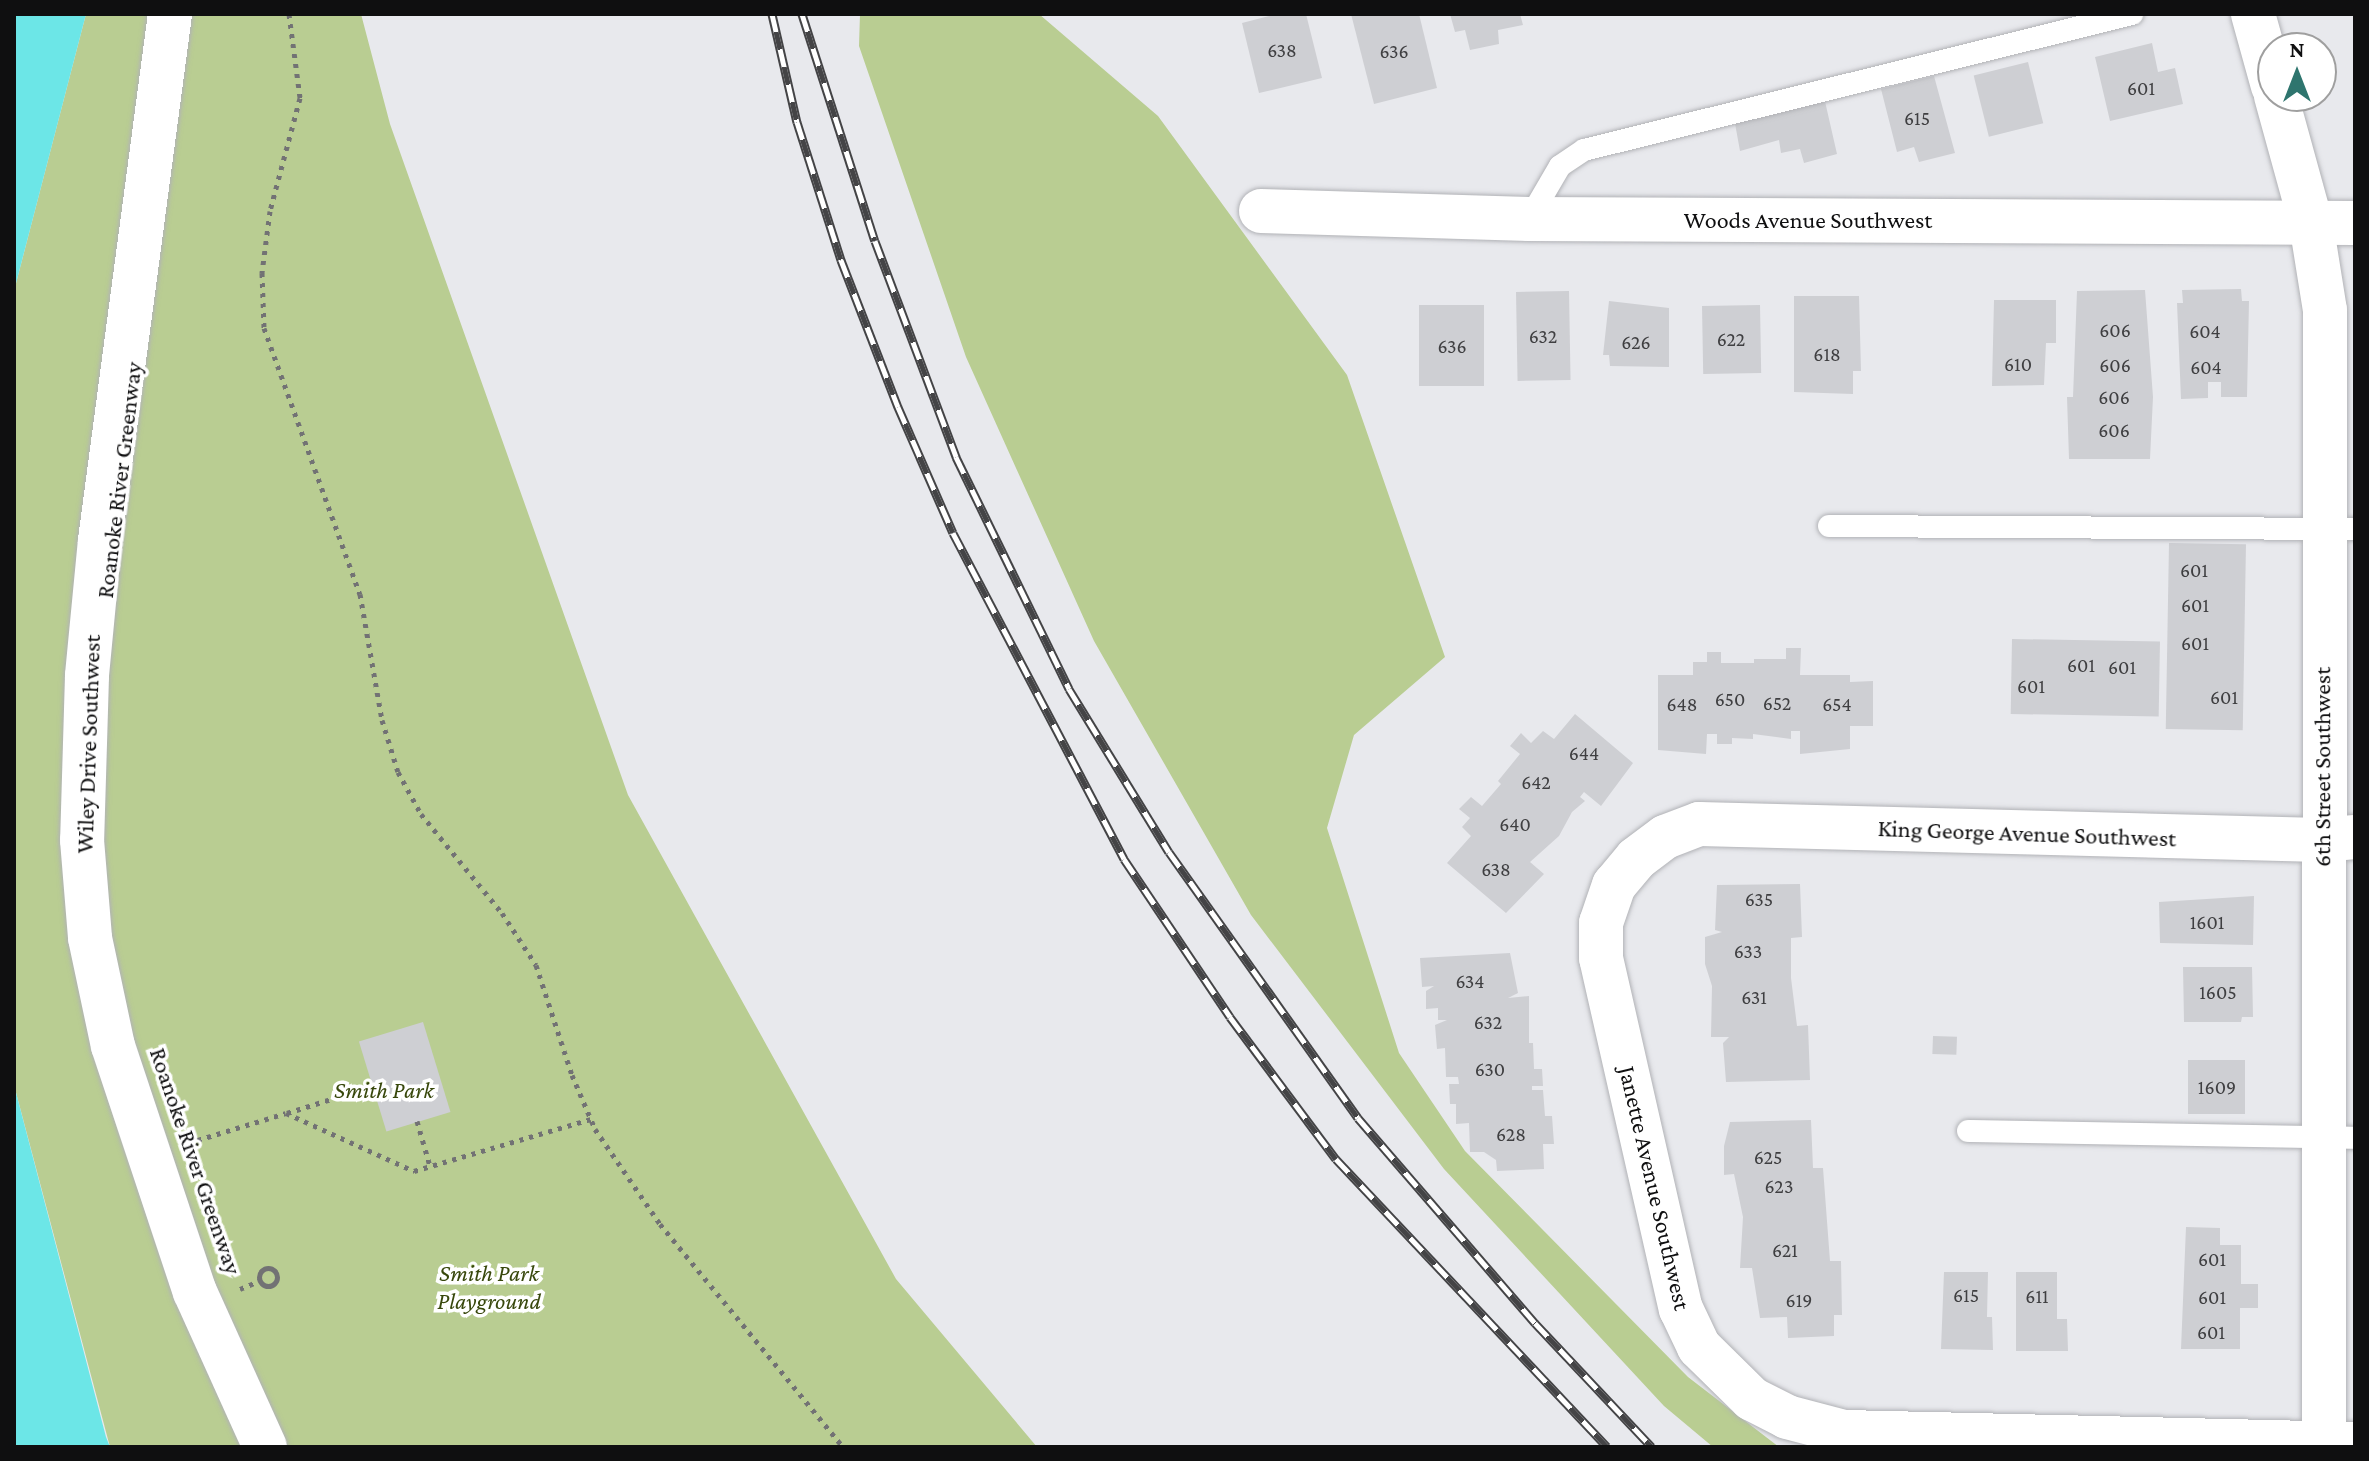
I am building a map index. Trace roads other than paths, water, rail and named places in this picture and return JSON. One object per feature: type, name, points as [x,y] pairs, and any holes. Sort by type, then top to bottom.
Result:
[{"type":"street","name":"Wiley Drive Southwest","points":[[170,14],[100,540],[87,676],[82,840],[90,938],[113,1046],[147,1156],[195,1292],[265,1447]]},
{"type":"street","name":"6th Street Southwest","points":[[2280,112],[2311,223],[2325,310],[2339,529],[2339,1138],[2334,1445]]},
{"type":"street","name":"Woods Avenue Southwest","points":[[1261,211],[1529,219],[2355,223]]},
{"type":"street","name":"King George Avenue Southwest","points":[[1699,824],[2338,838]]},
{"type":"street","name":"Janette Avenue Southwest","points":[[1699,824],[1665,837],[1614,885],[1601,923],[1601,958],[1681,1309],[1699,1347],[1725,1377],[1787,1417],[1844,1432],[2334,1445]]},
{"type":"lane","points":[[1529,219],[1560,166],[1584,150],[2132,14]]},
{"type":"lane","points":[[1829,526],[2339,529]]},
{"type":"lane","points":[[1968,1131],[2339,1138]]},
{"type":"water","points":[[14,14],[86,14],[14,291]]},
{"type":"water","points":[[14,1085],[106,1437],[110,1447],[14,1447]]},
{"type":"railway","points":[[772,14],[797,122],[841,260],[898,407],[953,533],[1124,859],[1230,1017],[1336,1159],[1607,1447]]},
{"type":"railway","points":[[802,14],[875,241],[956,457],[1069,689],[1169,852],[1358,1118],[1535,1323],[1652,1447]]},
{"type":"park label","name":"Smith Park","points":[[384,1090]]},
{"type":"park label","name":"Smith Park Playground","points":[[489,1287]]}]
